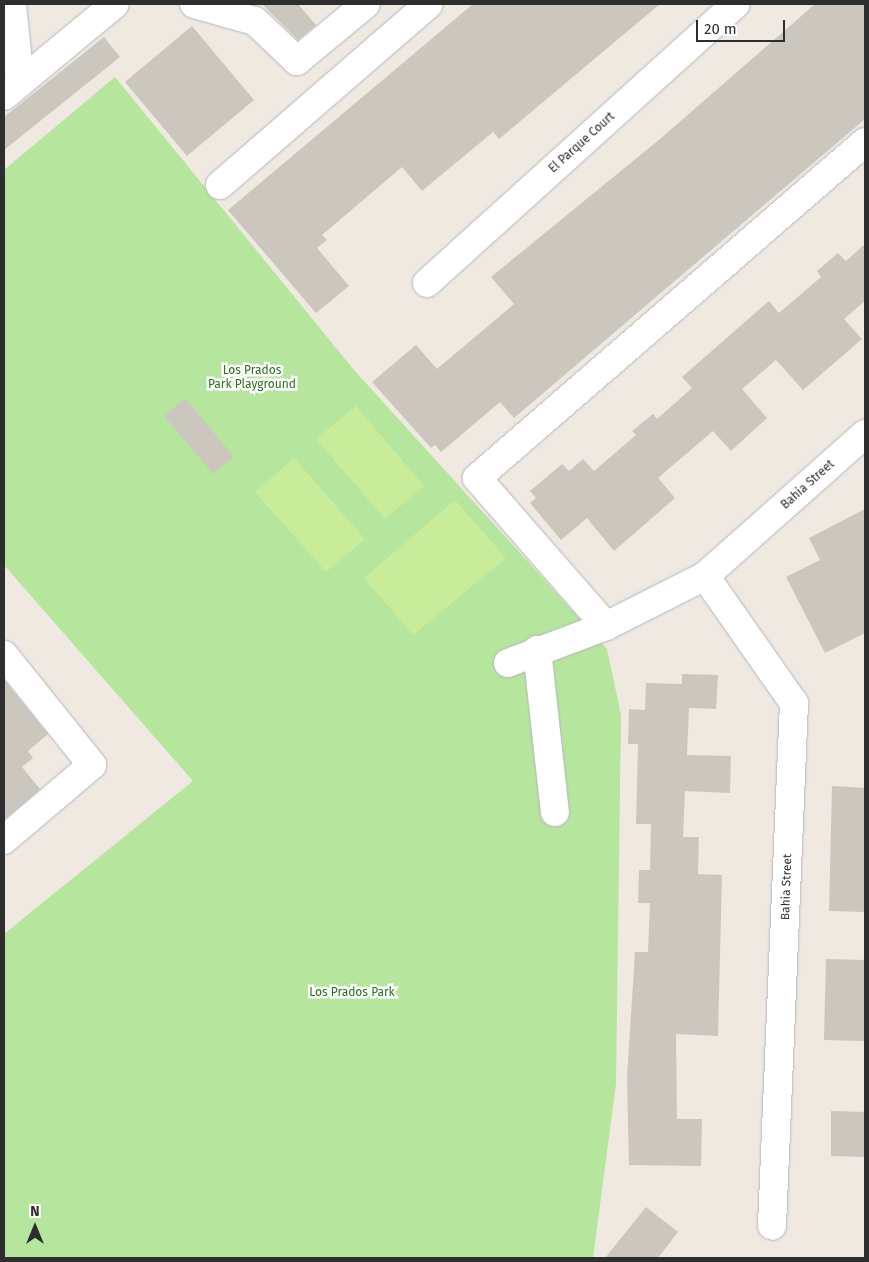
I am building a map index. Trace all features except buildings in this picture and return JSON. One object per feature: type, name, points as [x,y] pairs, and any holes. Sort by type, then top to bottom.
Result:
[{"type":"street","points":[[12,4],[12,89]]},
{"type":"street","points":[[12,89],[115,4]]},
{"type":"street","points":[[194,4],[255,21],[297,61],[366,4]]},
{"type":"street","points":[[220,185],[429,4]]},
{"type":"street","name":"El Parque Court","points":[[427,283],[736,4]]},
{"type":"street","points":[[606,626],[477,478],[865,142]]},
{"type":"street","name":"Bahia Street","points":[[508,663],[537,650],[606,626],[706,576],[865,434]]},
{"type":"street","name":"Bahia Street","points":[[706,576],[794,703],[772,1226]]},
{"type":"street","points":[[537,650],[555,812]]},
{"type":"street","points":[[4,655],[92,765],[4,840]]},
{"type":"green space","name":"Los Prados Park","points":[[115,77],[354,370],[607,649],[621,715],[616,1084],[593,1258],[4,1258],[4,934],[193,781],[4,565],[4,170]]},
{"type":"green space","points":[[356,406],[424,486],[385,519],[316,439]]},
{"type":"green space","points":[[294,458],[365,539],[326,572],[255,492]]},
{"type":"green space","points":[[455,500],[506,558],[413,635],[364,578]]},
{"type":"park label","name":"Los Prados Park Playground","points":[[252,378]]}]
